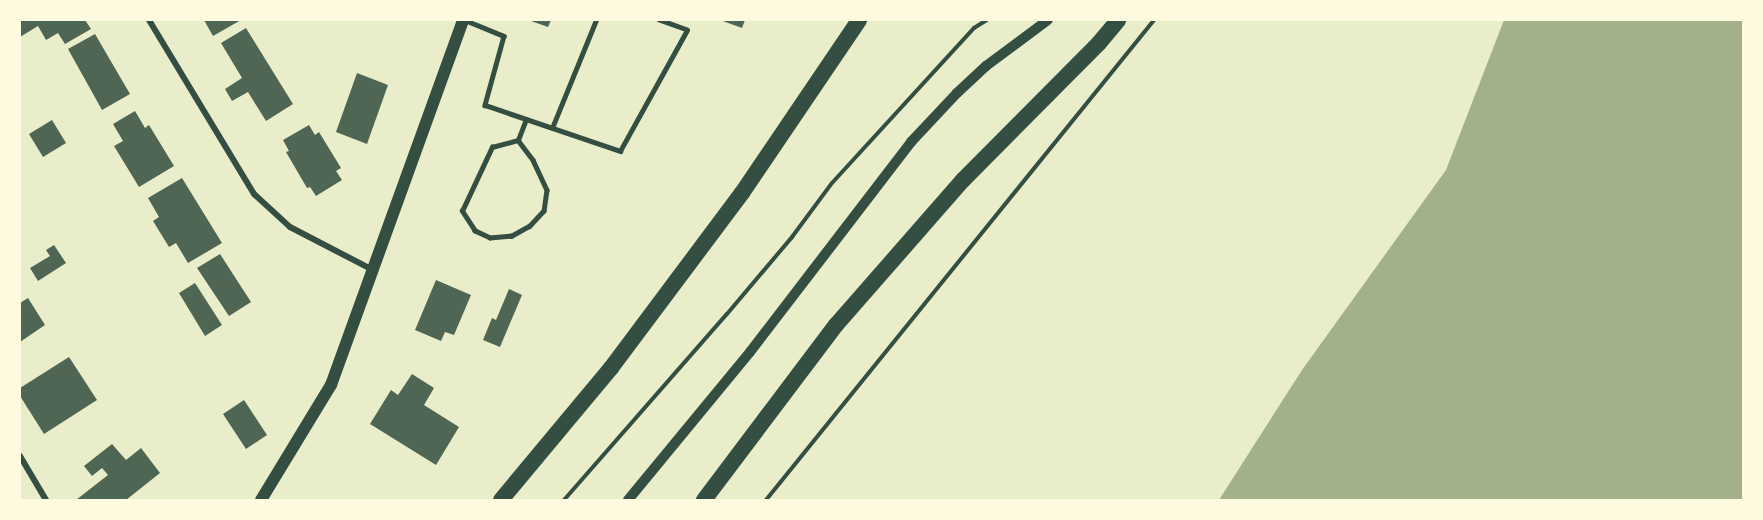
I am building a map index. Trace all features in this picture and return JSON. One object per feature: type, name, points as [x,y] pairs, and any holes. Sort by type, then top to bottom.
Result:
[{"type":"highway","points":[[501,501],[611,368],[742,193],[859,20]]},
{"type":"highway","points":[[704,501],[837,325],[963,180],[1119,20]]},
{"type":"main road","points":[[261,501],[331,386],[371,269],[464,20]]},
{"type":"street","points":[[148,20],[254,194],[290,227],[371,269]]},
{"type":"street","points":[[628,501],[750,352],[933,117],[986,66],[1048,20]]},
{"type":"street","points":[[20,456],[46,501]]},
{"type":"lane","points":[[464,20],[504,36],[485,105],[620,152],[687,30],[659,20]]},
{"type":"lane","points":[[552,128],[596,20]]},
{"type":"lane","points":[[518,140],[526,119]]},
{"type":"lane","points":[[518,140],[533,160],[547,190],[544,211],[530,226],[512,236],[490,238],[475,231],[462,211],[492,147],[518,140]]},
{"type":"path","points":[[564,501],[792,237],[832,183],[974,28],[987,20]]},
{"type":"path","points":[[766,501],[1154,20]]},
{"type":"shaded area","points":[[1504,20],[1743,20],[1743,500],[1219,500],[1302,370],[1446,170]]},
{"type":"building","points":[[20,20],[85,20],[91,29],[65,44],[58,33],[46,40],[38,26],[20,37]]},
{"type":"building","points":[[204,20],[241,20],[213,36]]},
{"type":"building","points":[[528,20],[551,20],[548,27]]},
{"type":"building","points":[[720,20],[745,20],[742,28]]},
{"type":"building","points":[[246,28],[293,104],[266,121],[248,92],[232,101],[225,89],[242,78],[221,43]]},
{"type":"building","points":[[95,34],[130,94],[102,110],[68,49]]},
{"type":"building","points":[[357,73],[388,85],[367,144],[336,132]]},
{"type":"building","points":[[135,111],[145,128],[149,125],[174,166],[139,187],[114,146],[123,141],[113,124]]},
{"type":"building","points":[[52,120],[66,143],[43,157],[29,134]]},
{"type":"building","points":[[309,125],[315,135],[319,132],[341,168],[336,171],[342,180],[316,196],[310,187],[307,188],[286,152],[289,151],[283,140]]},
{"type":"building","points":[[182,178],[222,243],[188,263],[176,243],[169,247],[153,221],[159,217],[148,198]]},
{"type":"building","points":[[54,245],[66,263],[38,281],[30,268],[50,256],[46,250]]},
{"type":"building","points":[[220,254],[251,302],[229,316],[197,268]]},
{"type":"building","points":[[436,280],[471,295],[454,335],[445,332],[441,341],[415,330]]},
{"type":"building","points":[[195,283],[222,325],[205,336],[179,293]]},
{"type":"building","points":[[509,289],[522,295],[500,347],[483,340],[492,318],[496,320]]},
{"type":"building","points":[[28,298],[45,325],[20,342],[20,303]]},
{"type":"building","points":[[69,357],[97,400],[44,434],[20,396],[20,388]]},
{"type":"building","points":[[412,374],[434,388],[424,405],[459,427],[436,465],[370,424],[391,390],[398,395]]},
{"type":"building","points":[[244,400],[267,435],[246,449],[223,414]]},
{"type":"building","points":[[112,444],[126,460],[141,448],[160,473],[126,500],[76,500],[108,475],[102,468],[92,476],[84,466]]}]
